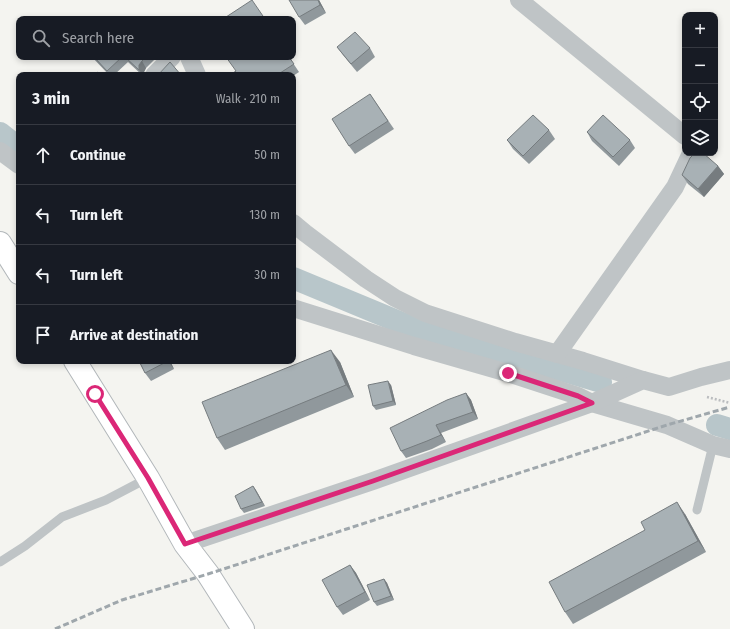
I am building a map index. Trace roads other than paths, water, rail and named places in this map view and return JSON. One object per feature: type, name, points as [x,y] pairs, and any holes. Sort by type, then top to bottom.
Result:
[{"type":"main road","points":[[0,242],[16,268]]},
{"type":"main road","points":[[77,364],[148,478],[185,544],[208,574],[243,629]]},
{"type":"street","points":[[519,0],[682,134]]},
{"type":"street","points":[[157,72],[169,60]]},
{"type":"street","points":[[190,60],[196,72]]},
{"type":"street","points":[[0,151],[16,163]]},
{"type":"street","points":[[557,354],[675,188],[690,156]]},
{"type":"street","points":[[296,225],[304,233],[366,279],[395,298],[425,313],[515,342],[669,387],[730,370]]},
{"type":"street","points":[[296,309],[414,346],[508,373],[578,396],[592,403],[667,425],[713,445],[730,449]]},
{"type":"street","points":[[185,544],[373,481],[592,403],[643,380]]},
{"type":"lane","points":[[697,510],[713,445]]},
{"type":"lane","points":[[0,562],[25,546],[62,517],[106,500],[148,478]]},
{"type":"waterway","points":[[0,133],[16,146]]},
{"type":"waterway","points":[[296,279],[404,324],[601,382]]},
{"type":"waterway","points":[[717,425],[730,429]]},
{"type":"railway","points":[[55,629],[122,600],[208,574],[667,425],[730,407]]}]
